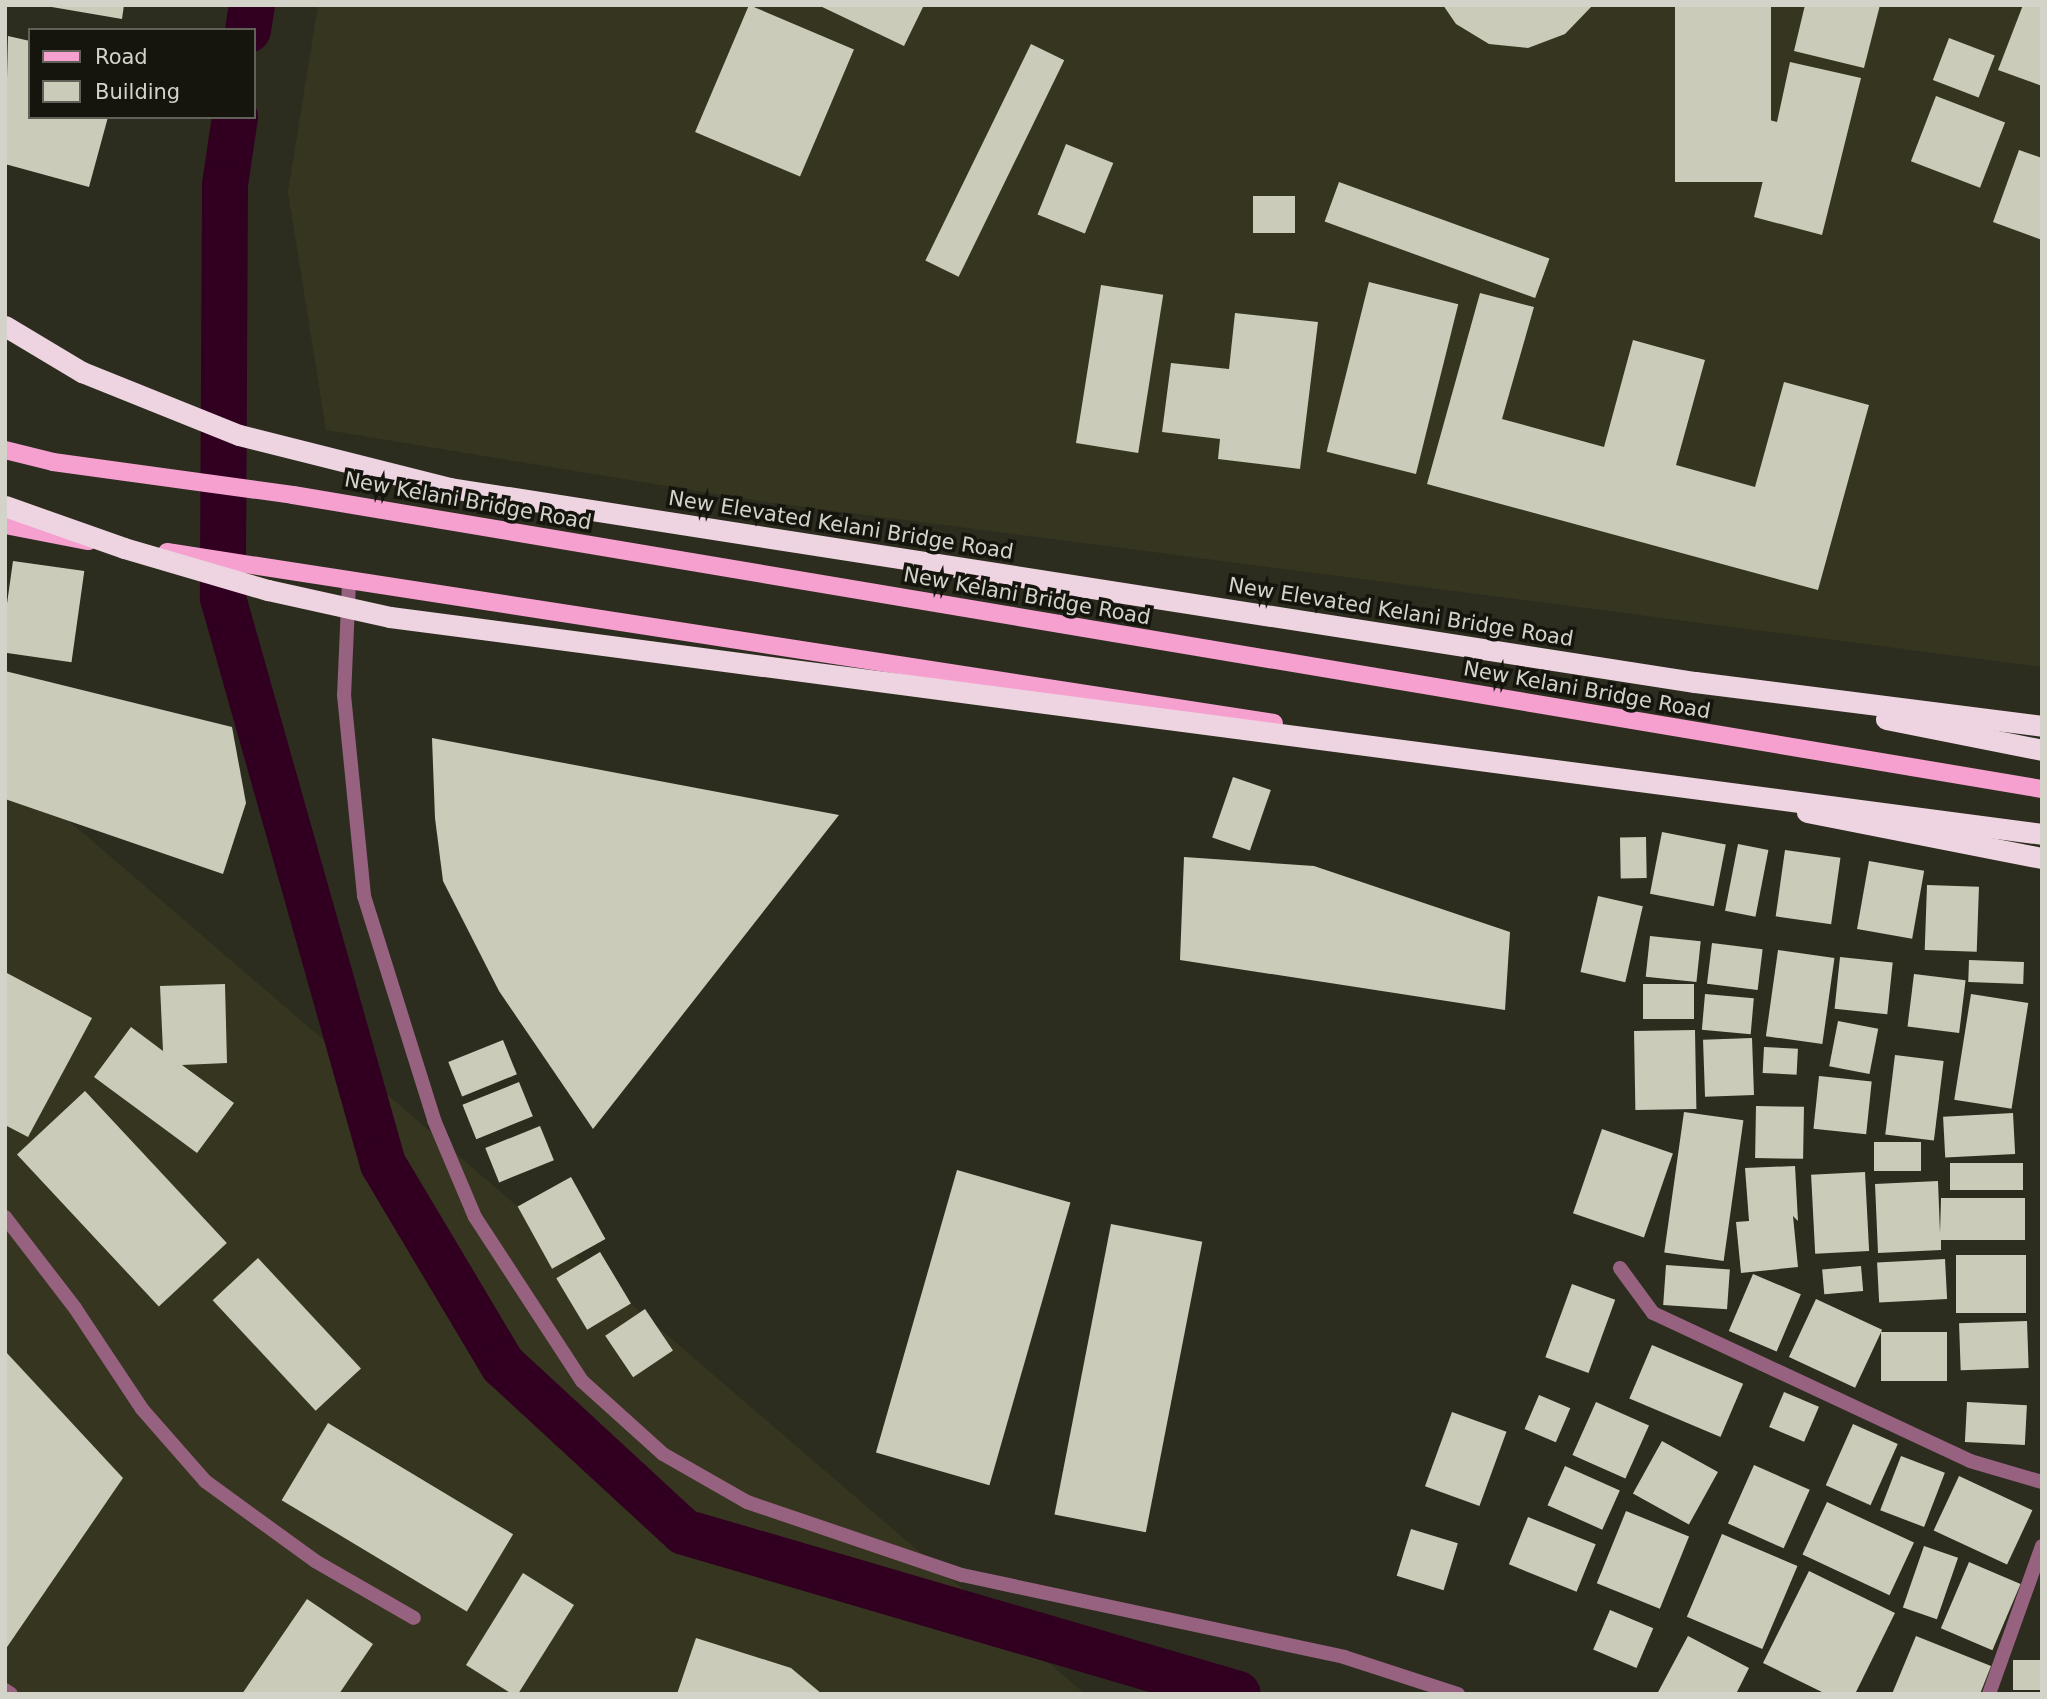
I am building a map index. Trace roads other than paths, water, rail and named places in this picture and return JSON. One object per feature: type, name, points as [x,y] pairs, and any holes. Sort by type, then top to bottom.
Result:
[{"type":"highway","name":"New Elevated Kelani Bridge Road","points":[[5,326],[82,372],[239,435],[450,488],[1695,682]]},
{"type":"highway","points":[[5,506],[124,548],[268,590],[390,617],[2042,837]]},
{"type":"highway","points":[[1695,682],[2042,726]]},
{"type":"highway","points":[[1695,682],[2042,750]]},
{"type":"highway","points":[[1711,793],[2042,858]]},
{"type":"main road","name":"New Kelani Bridge Road","points":[[5,450],[53,462],[293,495],[2042,789]]},
{"type":"main road","points":[[5,525],[39,535],[170,553],[305,577],[2042,837]]},
{"type":"street","points":[[349,582],[344,695],[364,896],[434,1120],[474,1217],[582,1381],[663,1454],[747,1502],[962,1575],[1344,1657],[1458,1694]]},
{"type":"street","points":[[5,1217],[75,1308],[142,1409],[205,1481],[314,1561],[414,1618]]},
{"type":"street","points":[[1620,1268],[1653,1313],[1970,1461],[2042,1482]]},
{"type":"street","points":[[1989,1694],[2042,1546]]},
{"type":"street","points":[[5,1690],[11,1694]]},
{"type":"waterway","points":[[248,28],[252,5]]},
{"type":"waterway","points":[[235,119],[225,185],[223,598],[383,1164],[503,1365],[684,1532],[1238,1694]]}]
